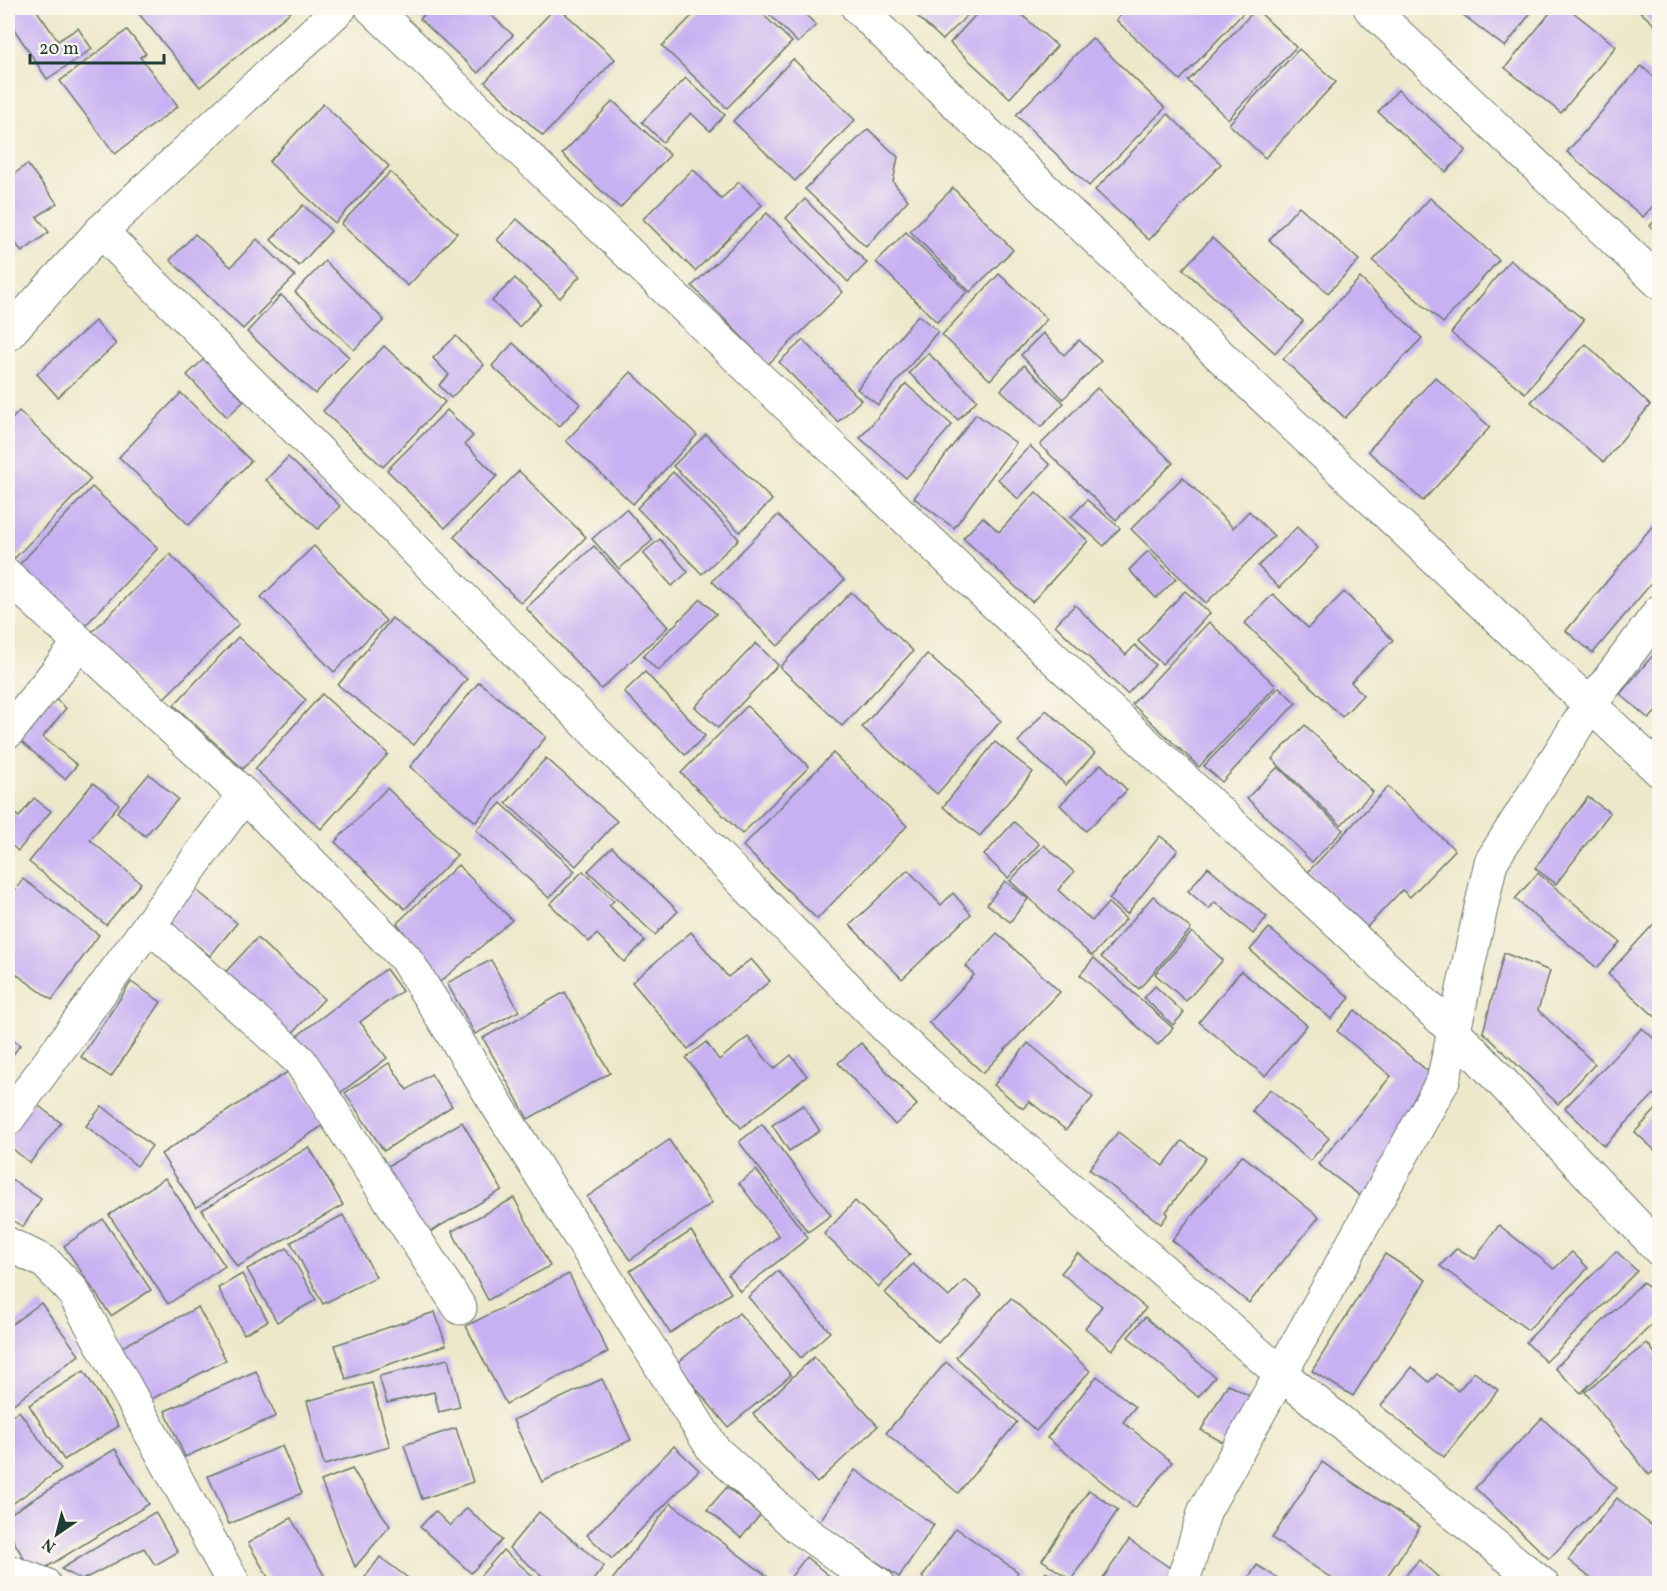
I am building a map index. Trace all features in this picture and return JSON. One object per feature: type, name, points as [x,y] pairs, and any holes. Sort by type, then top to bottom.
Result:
[{"type":"street","points":[[8,334],[101,231],[340,8]]},
{"type":"street","points":[[372,8],[984,593],[1454,1030],[1659,1250]]},
{"type":"street","points":[[858,8],[1070,214],[1659,771]]},
{"type":"street","points":[[1370,8],[1659,283]]},
{"type":"street","points":[[101,231],[889,1030],[1281,1374],[1542,1584]]},
{"type":"street","points":[[8,576],[244,795],[405,958],[713,1449],[798,1527],[878,1584]]},
{"type":"street","points":[[1182,1584],[1205,1510],[1443,1081],[1491,862],[1590,705],[1659,611]]},
{"type":"street","points":[[8,732],[79,644]]},
{"type":"street","points":[[8,1119],[244,795]]},
{"type":"street","points":[[149,925],[300,1062],[460,1308]]},
{"type":"street","points":[[8,1244],[45,1262],[72,1290],[234,1584]]},
{"type":"street","points":[[8,1571],[44,1584]]},
{"type":"building","points":[[8,8],[35,8],[58,41],[78,28],[92,49],[47,79],[8,20]]},
{"type":"building","points":[[134,8],[295,8],[200,87]]},
{"type":"building","points":[[407,8],[419,8],[414,13]]},
{"type":"building","points":[[431,8],[483,8],[513,35],[478,73],[420,19]]},
{"type":"building","points":[[555,8],[559,8],[615,59],[543,136],[485,82]]},
{"type":"building","points":[[700,8],[756,8],[792,42],[727,108],[662,46]]},
{"type":"building","points":[[763,8],[799,8],[816,25],[798,43]]},
{"type":"building","points":[[908,8],[974,8],[943,40]]},
{"type":"building","points":[[982,8],[1014,8],[1057,46],[1010,98],[950,43]]},
{"type":"building","points":[[1128,8],[1247,9],[1180,80],[1116,20]]},
{"type":"building","points":[[1454,8],[1530,8],[1533,10],[1505,47]]},
{"type":"building","points":[[1554,8],[1568,8],[1616,46],[1561,113],[1505,68]]},
{"type":"building","points":[[1636,8],[1660,8],[1660,21],[1655,25]]},
{"type":"building","points":[[1256,9],[1296,47],[1228,119],[1188,81]]},
{"type":"building","points":[[127,30],[146,54],[140,57],[178,106],[115,154],[60,81]]},
{"type":"building","points":[[1092,38],[1165,108],[1089,186],[1016,115]]},
{"type":"building","points":[[1299,49],[1336,82],[1265,158],[1229,124]]},
{"type":"building","points":[[793,59],[855,120],[795,181],[733,121]]},
{"type":"building","points":[[1641,66],[1660,82],[1660,198],[1643,217],[1567,152]]},
{"type":"building","points":[[686,78],[725,115],[710,131],[691,113],[663,142],[642,122]]},
{"type":"building","points":[[1398,90],[1466,150],[1446,172],[1378,112]]},
{"type":"building","points":[[613,101],[670,155],[620,208],[562,154]]},
{"type":"building","points":[[323,104],[389,166],[335,223],[269,162]]},
{"type":"building","points":[[1168,114],[1221,164],[1149,240],[1095,190]]},
{"type":"building","points":[[868,129],[898,157],[893,182],[908,200],[866,247],[805,189]]},
{"type":"building","points":[[27,164],[57,203],[37,217],[49,232],[22,252],[8,233],[8,179]]},
{"type":"building","points":[[693,169],[721,199],[739,182],[762,205],[695,271],[643,219]]},
{"type":"building","points":[[390,172],[457,233],[408,286],[341,224]]},
{"type":"building","points":[[953,188],[1013,250],[970,292],[910,231]]},
{"type":"building","points":[[1430,198],[1499,260],[1443,323],[1373,261]]},
{"type":"building","points":[[805,199],[867,263],[848,282],[786,218]]},
{"type":"building","points":[[303,205],[331,231],[299,266],[271,240]]},
{"type":"building","points":[[1299,206],[1359,260],[1328,293],[1269,240]]},
{"type":"building","points":[[767,213],[843,292],[768,364],[692,286]]},
{"type":"building","points":[[1660,215],[1660,234],[1650,226]]},
{"type":"building","points":[[517,219],[580,276],[560,298],[497,240]]},
{"type":"building","points":[[906,232],[967,292],[937,322],[876,262]]},
{"type":"building","points":[[195,234],[231,267],[257,239],[295,276],[243,329],[170,260]]},
{"type":"building","points":[[1212,238],[1303,321],[1275,353],[1183,269]]},
{"type":"building","points":[[1510,260],[1584,320],[1525,393],[1451,333]]},
{"type":"building","points":[[325,261],[384,320],[354,350],[295,292]]},
{"type":"building","points":[[999,274],[1047,319],[990,380],[942,335]]},
{"type":"building","points":[[515,278],[541,304],[519,327],[492,301]]},
{"type":"building","points":[[1360,278],[1422,338],[1345,418],[1283,359]]},
{"type":"building","points":[[281,295],[349,357],[315,394],[247,332]]},
{"type":"building","points":[[918,315],[938,331],[878,405],[857,389]]},
{"type":"building","points":[[95,321],[116,344],[58,397],[37,374]]},
{"type":"building","points":[[1043,333],[1064,355],[1079,340],[1101,361],[1063,399],[1021,355]]},
{"type":"building","points":[[456,336],[484,365],[451,398],[439,385],[449,375],[433,358]]},
{"type":"building","points":[[803,340],[861,400],[838,422],[779,362]]},
{"type":"building","points":[[513,343],[580,404],[559,427],[492,366]]},
{"type":"building","points":[[1586,344],[1650,405],[1604,462],[1531,402]]},
{"type":"building","points":[[384,346],[445,402],[383,467],[323,411]]},
{"type":"building","points":[[928,353],[977,400],[958,420],[909,373]]},
{"type":"building","points":[[204,359],[244,401],[227,417],[187,375]]},
{"type":"building","points":[[1024,365],[1064,403],[1041,427],[1001,390]]},
{"type":"building","points":[[631,372],[697,435],[633,504],[566,441]]},
{"type":"building","points":[[1435,377],[1490,427],[1423,501],[1368,451]]},
{"type":"building","points":[[906,384],[952,425],[906,478],[860,438]]},
{"type":"building","points":[[1097,388],[1173,463],[1116,520],[1040,445]]},
{"type":"building","points":[[181,393],[251,461],[189,525],[119,457]]},
{"type":"building","points":[[447,410],[473,436],[465,444],[497,476],[445,528],[387,470]]},
{"type":"building","points":[[19,411],[91,479],[15,558],[8,551],[8,424]]},
{"type":"building","points":[[976,414],[1016,443],[954,528],[914,498]]},
{"type":"building","points":[[706,434],[772,500],[740,532],[673,466]]},
{"type":"building","points":[[1030,446],[1050,465],[1018,499],[998,479]]},
{"type":"building","points":[[288,457],[340,506],[318,529],[266,480]]},
{"type":"building","points":[[519,471],[586,537],[521,603],[454,537]]},
{"type":"building","points":[[673,472],[739,539],[702,574],[637,508]]},
{"type":"building","points":[[1183,477],[1233,528],[1249,511],[1274,536],[1206,603],[1131,529]]},
{"type":"building","points":[[92,487],[158,548],[85,626],[19,565]]},
{"type":"building","points":[[1036,492],[1088,541],[1032,602],[963,538],[983,517],[999,532]]},
{"type":"building","points":[[1087,500],[1120,528],[1104,546],[1071,517]]},
{"type":"building","points":[[626,509],[653,540],[619,569],[592,539]]},
{"type":"building","points":[[778,515],[844,580],[778,646],[712,581]]},
{"type":"building","points":[[1655,523],[1660,526],[1660,573],[1593,653],[1566,631]]},
{"type":"building","points":[[1297,527],[1318,548],[1279,588],[1258,566]]},
{"type":"building","points":[[660,539],[688,572],[672,586],[643,553]]},
{"type":"building","points":[[314,546],[386,621],[334,672],[261,597]]},
{"type":"building","points":[[594,546],[668,627],[601,689],[526,608]]},
{"type":"building","points":[[1148,551],[1176,579],[1156,598],[1129,570]]},
{"type":"building","points":[[170,554],[239,624],[160,702],[91,633]]},
{"type":"building","points":[[1185,591],[1210,613],[1162,664],[1138,641]]},
{"type":"building","points":[[851,592],[913,651],[842,726],[780,667]]},
{"type":"building","points":[[1344,592],[1393,640],[1351,682],[1363,695],[1342,717],[1245,623],[1273,594],[1308,628]]},
{"type":"building","points":[[701,599],[716,614],[658,671],[643,656]]},
{"type":"building","points":[[1075,605],[1126,655],[1135,645],[1155,665],[1127,694],[1055,625]]},
{"type":"building","points":[[392,618],[467,679],[414,745],[338,685]]},
{"type":"building","points":[[1209,622],[1276,686],[1199,767],[1132,704]]},
{"type":"building","points":[[238,637],[306,700],[243,769],[174,705]]},
{"type":"building","points":[[756,643],[778,665],[718,728],[695,707]]},
{"type":"building","points":[[1660,647],[1660,707],[1649,719],[1620,694]]},
{"type":"building","points":[[927,654],[1001,721],[937,794],[862,727]]},
{"type":"building","points":[[645,672],[705,736],[685,755],[624,692]]},
{"type":"building","points":[[479,682],[546,737],[476,822],[410,767]]},
{"type":"building","points":[[1279,687],[1296,703],[1222,782],[1204,766]]},
{"type":"building","points":[[47,692],[66,708],[43,737],[77,765],[65,779],[12,734]]},
{"type":"building","points":[[322,694],[388,754],[321,829],[255,769]]},
{"type":"building","points":[[747,706],[809,767],[742,834],[681,773]]},
{"type":"building","points":[[1046,710],[1095,753],[1066,785],[1018,742]]},
{"type":"building","points":[[1305,725],[1373,792],[1341,825],[1272,759]]},
{"type":"building","points":[[995,742],[1033,772],[980,836],[943,807]]},
{"type":"building","points":[[833,753],[907,826],[817,919],[743,846]]},
{"type":"building","points":[[546,758],[617,821],[576,866],[506,803]]},
{"type":"building","points":[[1101,764],[1127,790],[1086,831],[1060,805]]},
{"type":"building","points":[[1278,767],[1343,830],[1312,862],[1247,798]]},
{"type":"building","points":[[149,774],[178,799],[145,836],[117,812]]},
{"type":"building","points":[[93,783],[119,804],[90,840],[141,883],[106,925],[29,862]]},
{"type":"building","points":[[1388,787],[1455,850],[1410,897],[1402,890],[1367,927],[1308,872]]},
{"type":"building","points":[[387,788],[457,855],[405,909],[335,842]]},
{"type":"building","points":[[1588,797],[1610,813],[1556,884],[1535,868]]},
{"type":"building","points":[[34,798],[51,811],[18,851],[8,842],[8,807],[19,817]]},
{"type":"building","points":[[501,803],[575,871],[549,898],[476,830]]},
{"type":"building","points":[[1014,822],[1039,844],[1008,878],[984,855]]},
{"type":"building","points":[[1160,836],[1178,850],[1127,914],[1109,899]]},
{"type":"building","points":[[1044,845],[1074,872],[1058,890],[1092,921],[1108,903],[1126,919],[1092,956],[1010,881]]},
{"type":"building","points":[[612,847],[678,911],[655,935],[588,871]]},
{"type":"building","points":[[458,865],[512,920],[440,982],[397,923]]},
{"type":"building","points":[[1208,867],[1267,917],[1253,934],[1215,902],[1209,909],[1188,891]]},
{"type":"building","points":[[908,870],[941,905],[953,893],[971,914],[902,979],[850,925]]},
{"type":"building","points":[[583,871],[614,901],[609,905],[645,941],[624,962],[597,934],[589,942],[550,904]]},
{"type":"building","points":[[1538,873],[1620,942],[1597,968],[1515,899]]},
{"type":"building","points":[[23,879],[99,935],[52,1000],[8,968],[8,900]]},
{"type":"building","points":[[1005,881],[1028,899],[1010,922],[987,904]]},
{"type":"building","points":[[190,885],[237,923],[210,956],[164,918]]},
{"type":"building","points":[[1153,896],[1191,929],[1139,989],[1101,957]]},
{"type":"building","points":[[1660,917],[1660,1021],[1608,974]]},
{"type":"building","points":[[1269,928],[1350,998],[1331,1019],[1250,950]]},
{"type":"building","points":[[691,932],[728,977],[751,959],[770,981],[688,1049],[632,982]]},
{"type":"building","points":[[1192,932],[1223,960],[1186,1001],[1155,974]]},
{"type":"building","points":[[997,933],[1060,992],[983,1073],[929,1023],[974,975],[966,966]]},
{"type":"building","points":[[257,938],[324,999],[287,1039],[220,978]]},
{"type":"building","points":[[1504,953],[1550,971],[1538,1010],[1595,1064],[1558,1104],[1483,1032]]},
{"type":"building","points":[[1094,958],[1173,1028],[1158,1045],[1080,975]]},
{"type":"building","points":[[491,960],[519,1011],[475,1034],[447,983]]},
{"type":"building","points":[[386,969],[402,991],[360,1022],[387,1058],[336,1096],[293,1039]]},
{"type":"building","points":[[1241,971],[1307,1025],[1265,1076],[1199,1022]]},
{"type":"building","points":[[131,982],[161,1002],[111,1077],[81,1057]]},
{"type":"building","points":[[1155,986],[1184,1013],[1173,1025],[1144,998]]},
{"type":"building","points":[[565,992],[610,1073],[528,1119],[483,1038]]},
{"type":"building","points":[[1355,1010],[1431,1074],[1366,1200],[1318,1164],[1391,1076],[1337,1031]]},
{"type":"building","points":[[1642,1028],[1660,1044],[1660,1088],[1604,1146],[1565,1108]]},
{"type":"building","points":[[8,1036],[20,1045],[8,1062]]},
{"type":"building","points":[[748,1037],[774,1069],[791,1055],[807,1076],[741,1128],[686,1058],[706,1042],[719,1060]]},
{"type":"building","points":[[861,1043],[917,1105],[895,1125],[838,1063]]},
{"type":"building","points":[[1028,1043],[1093,1097],[1066,1130],[1029,1101],[1023,1109],[994,1085]]},
{"type":"building","points":[[389,1063],[407,1090],[431,1074],[452,1106],[384,1151],[345,1093]]},
{"type":"building","points":[[289,1071],[324,1125],[196,1208],[161,1154]]},
{"type":"building","points":[[1270,1089],[1329,1138],[1310,1161],[1252,1111]]},
{"type":"building","points":[[31,1100],[61,1123],[30,1163],[8,1145],[8,1129]]},
{"type":"building","points":[[803,1105],[820,1131],[789,1151],[772,1125]]},
{"type":"building","points":[[1660,1105],[1660,1155],[1635,1132]]},
{"type":"building","points":[[102,1106],[152,1146],[137,1166],[86,1126]]},
{"type":"building","points":[[462,1122],[502,1190],[423,1236],[383,1169]]},
{"type":"building","points":[[762,1124],[831,1215],[808,1232],[739,1142]]},
{"type":"building","points":[[1118,1132],[1163,1166],[1182,1141],[1206,1158],[1166,1212],[1168,1214],[1161,1224],[1089,1169]]},
{"type":"building","points":[[669,1140],[712,1203],[630,1260],[587,1197]]},
{"type":"building","points":[[309,1147],[343,1205],[237,1267],[202,1210]]},
{"type":"building","points":[[1242,1155],[1319,1217],[1249,1303],[1172,1240]]},
{"type":"building","points":[[756,1170],[808,1238],[740,1291],[728,1275],[779,1236],[739,1183]]},
{"type":"building","points":[[8,1177],[41,1199],[23,1227],[8,1217]]},
{"type":"building","points":[[165,1178],[225,1266],[168,1304],[109,1215]]},
{"type":"building","points":[[514,1198],[550,1266],[488,1300],[452,1231]]},
{"type":"building","points":[[855,1201],[910,1254],[879,1287],[824,1234]]},
{"type":"building","points":[[343,1215],[376,1277],[323,1304],[291,1242]]},
{"type":"building","points":[[103,1219],[151,1290],[111,1316],[64,1246]]},
{"type":"building","points":[[1499,1225],[1554,1269],[1572,1252],[1588,1268],[1528,1330],[1440,1266],[1457,1248],[1475,1259]]},
{"type":"building","points":[[691,1231],[731,1293],[670,1333],[630,1271]]},
{"type":"building","points":[[287,1248],[316,1300],[277,1322],[247,1269]]},
{"type":"building","points":[[1616,1251],[1637,1271],[1546,1362],[1526,1342]]},
{"type":"building","points":[[1078,1253],[1146,1308],[1112,1350],[1085,1328],[1102,1306],[1061,1273]]},
{"type":"building","points":[[1385,1254],[1426,1280],[1353,1396],[1312,1371]]},
{"type":"building","points":[[8,1263],[14,1267],[8,1277]]},
{"type":"building","points":[[913,1264],[949,1297],[965,1280],[982,1295],[938,1343],[885,1293]]},
{"type":"building","points":[[778,1271],[830,1332],[801,1358],[748,1297]]},
{"type":"building","points":[[242,1274],[268,1321],[244,1334],[218,1288]]},
{"type":"building","points":[[569,1274],[608,1352],[506,1404],[466,1326]]},
{"type":"building","points":[[1643,1282],[1660,1299],[1660,1317],[1581,1393],[1555,1368]]},
{"type":"building","points":[[1011,1298],[1090,1371],[1036,1431],[956,1357]]},
{"type":"building","points":[[41,1303],[79,1355],[8,1408],[8,1327]]},
{"type":"building","points":[[198,1307],[226,1360],[146,1402],[118,1349]]},
{"type":"building","points":[[435,1312],[446,1345],[346,1379],[335,1345]]},
{"type":"building","points":[[739,1313],[791,1375],[728,1427],[676,1364]]},
{"type":"building","points":[[1145,1317],[1215,1377],[1198,1397],[1128,1337]]},
{"type":"building","points":[[1647,1343],[1660,1360],[1660,1466],[1649,1475],[1585,1392]]},
{"type":"building","points":[[814,1357],[878,1426],[817,1483],[753,1414]]},
{"type":"building","points":[[448,1359],[460,1407],[439,1412],[434,1392],[387,1403],[379,1376]]},
{"type":"building","points":[[946,1362],[1017,1422],[958,1493],[886,1433]]},
{"type":"building","points":[[1412,1367],[1429,1382],[1437,1374],[1458,1391],[1474,1372],[1498,1390],[1444,1457],[1381,1406]]},
{"type":"building","points":[[84,1371],[119,1426],[64,1460],[29,1405]]},
{"type":"building","points":[[256,1371],[276,1416],[185,1457],[165,1411]]},
{"type":"building","points":[[1097,1376],[1135,1407],[1123,1422],[1172,1462],[1135,1508],[1047,1438]]},
{"type":"building","points":[[602,1379],[631,1440],[542,1482],[513,1420]]},
{"type":"building","points":[[372,1383],[390,1447],[324,1465],[307,1401]]},
{"type":"building","points":[[1228,1384],[1258,1401],[1231,1447],[1201,1430]]},
{"type":"building","points":[[19,1411],[61,1469],[8,1507],[8,1419]]},
{"type":"building","points":[[1542,1418],[1617,1488],[1549,1559],[1475,1488]]},
{"type":"building","points":[[456,1428],[473,1482],[422,1499],[404,1445]]},
{"type":"building","points":[[282,1446],[302,1493],[229,1524],[208,1476]]},
{"type":"building","points":[[674,1446],[699,1470],[612,1559],[587,1535]]},
{"type":"building","points":[[115,1449],[149,1504],[34,1575],[8,1532],[8,1515]]},
{"type":"building","points":[[1322,1462],[1420,1527],[1382,1584],[1340,1584],[1272,1538]]},
{"type":"building","points":[[352,1469],[390,1526],[355,1567],[321,1481]]},
{"type":"building","points":[[855,1470],[934,1525],[899,1577],[819,1522]]},
{"type":"building","points":[[727,1487],[760,1515],[741,1538],[707,1510]]},
{"type":"building","points":[[1089,1490],[1118,1510],[1071,1580],[1042,1560]]},
{"type":"building","points":[[1617,1498],[1660,1532],[1660,1570],[1649,1584],[1598,1584],[1568,1560]]},
{"type":"building","points":[[671,1503],[768,1577],[763,1584],[609,1584]]},
{"type":"building","points":[[467,1508],[502,1540],[471,1573],[420,1527],[435,1511],[450,1526]]},
{"type":"building","points":[[155,1512],[178,1552],[155,1565],[144,1548],[82,1580],[61,1569]]},
{"type":"building","points":[[539,1512],[604,1566],[590,1584],[552,1584],[509,1548]]},
{"type":"building","points":[[291,1518],[329,1584],[272,1584],[248,1543]]},
{"type":"building","points":[[956,1528],[1018,1572],[1010,1584],[931,1584],[922,1577]]},
{"type":"building","points":[[1129,1540],[1176,1572],[1169,1584],[1099,1584]]},
{"type":"building","points":[[503,1550],[542,1584],[476,1584],[475,1582]]},
{"type":"building","points":[[380,1557],[416,1584],[360,1584]]},
{"type":"building","points":[[806,1557],[839,1584],[798,1584],[790,1578]]},
{"type":"building","points":[[1419,1560],[1446,1584],[1398,1584]]},
{"type":"building","points":[[1257,1565],[1287,1584],[1245,1584]]},
{"type":"building","points":[[1046,1572],[1063,1584],[1038,1584]]}]
